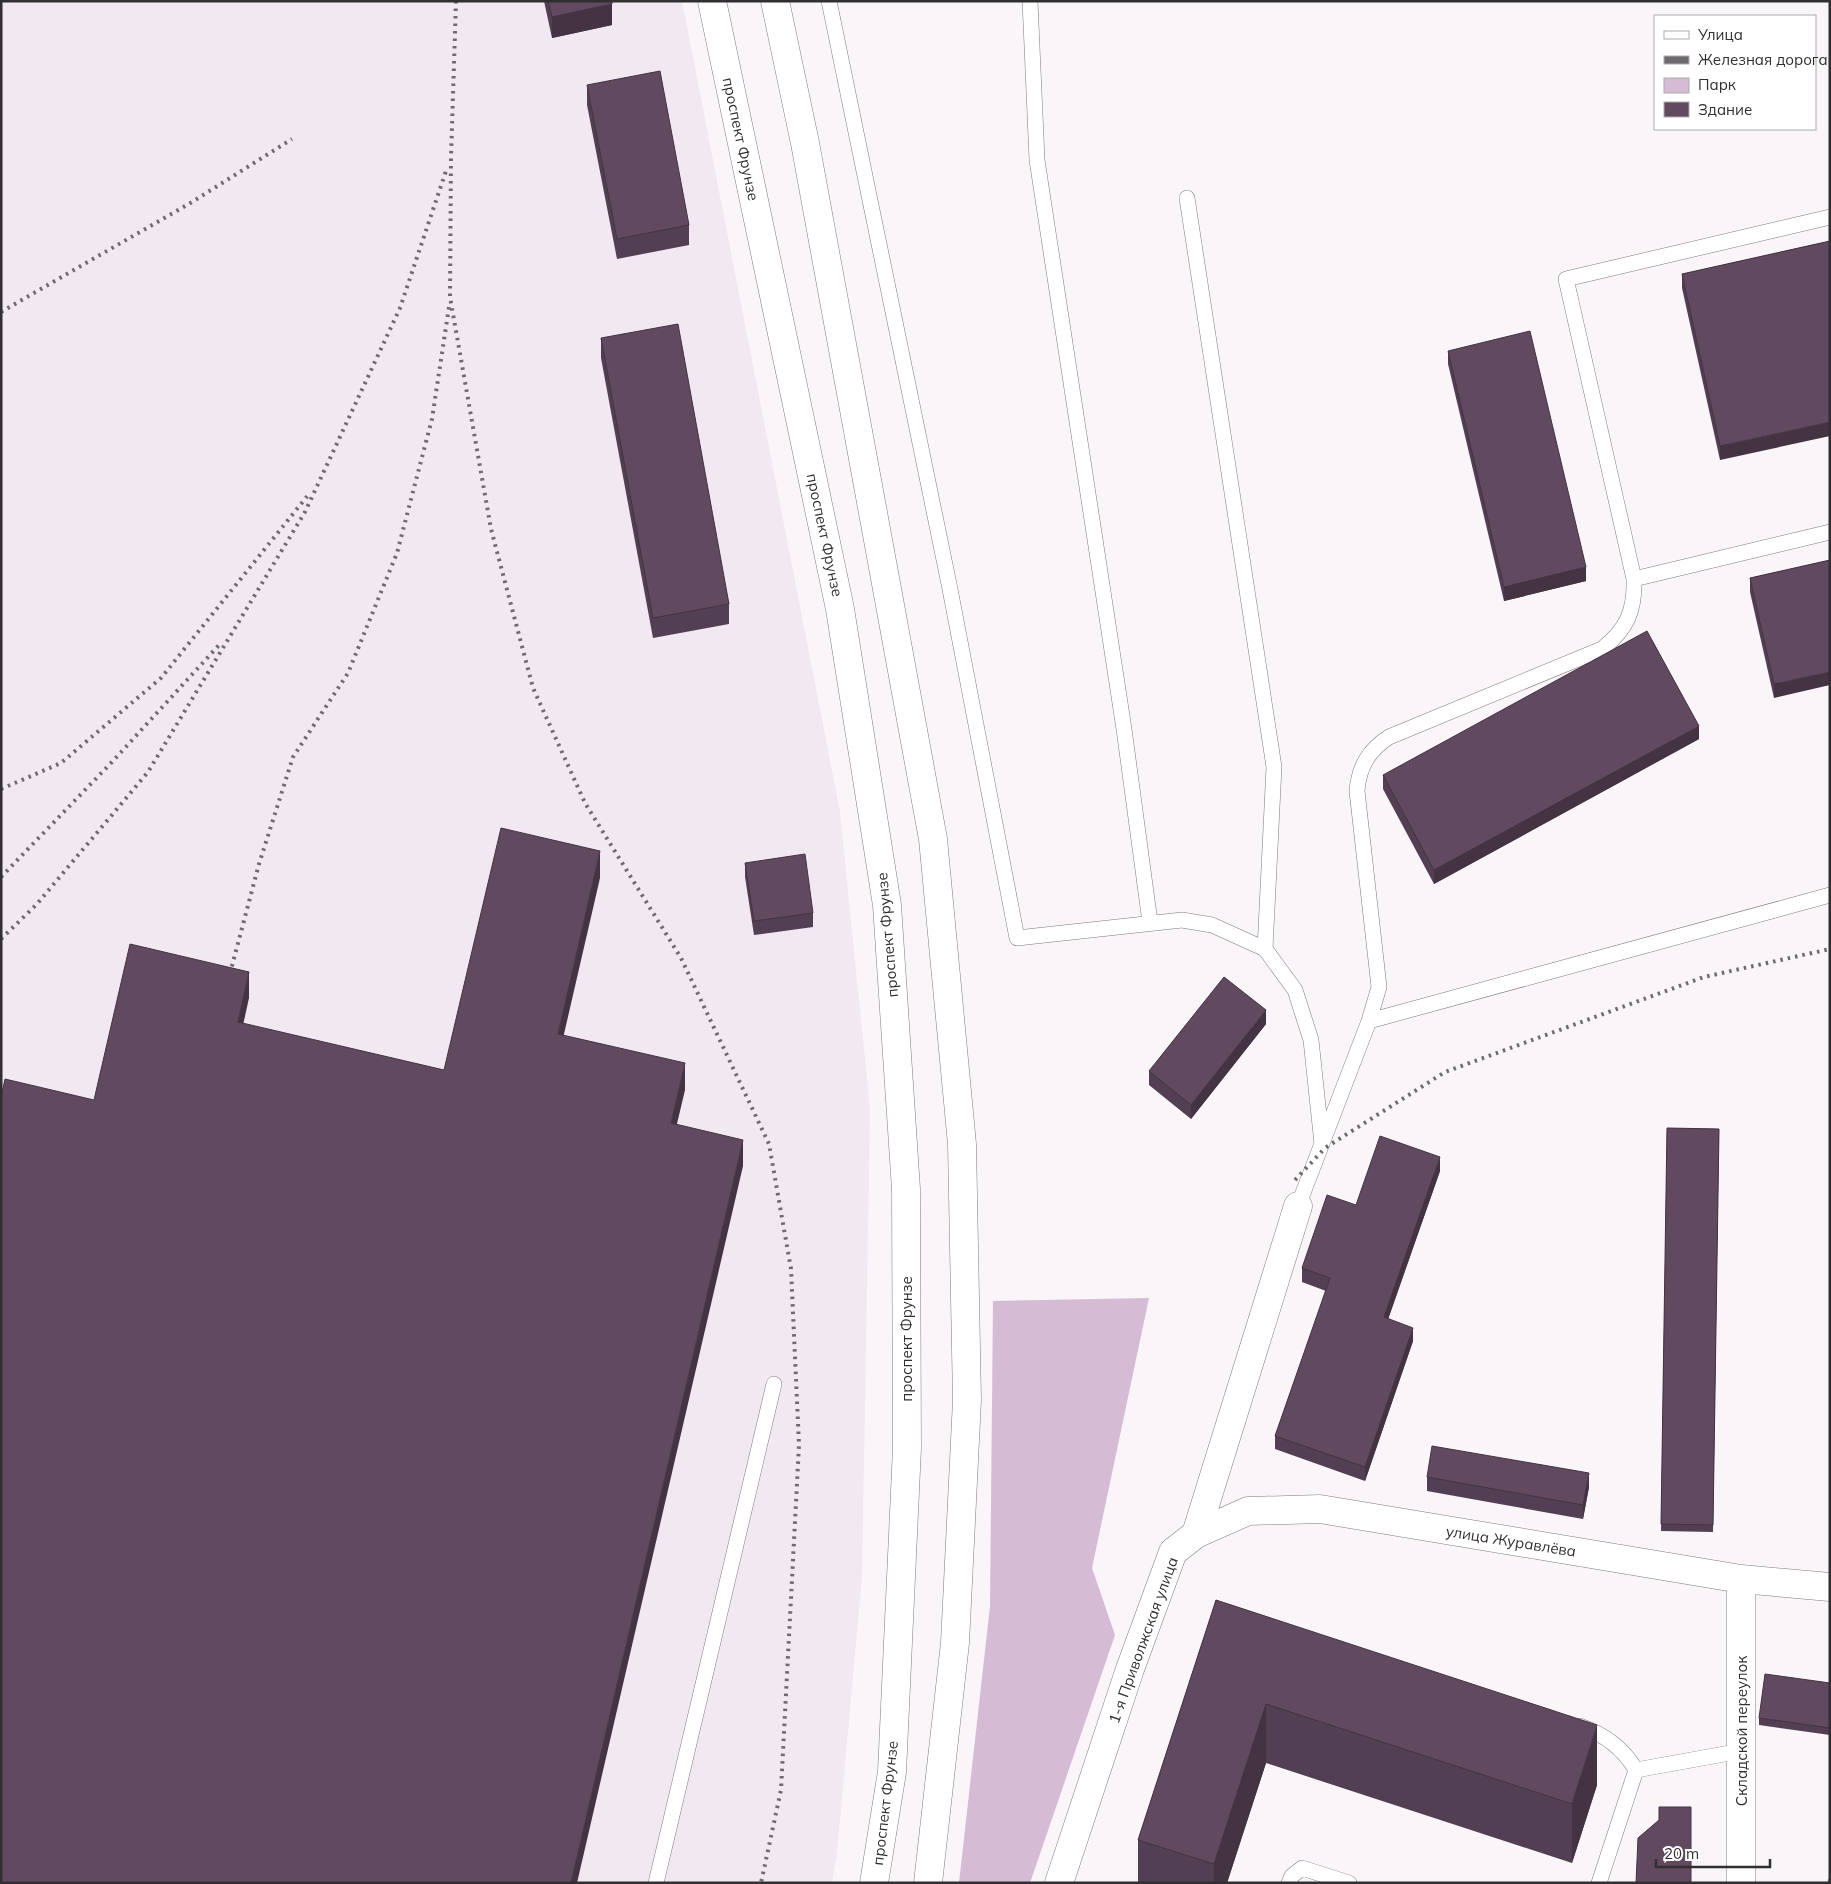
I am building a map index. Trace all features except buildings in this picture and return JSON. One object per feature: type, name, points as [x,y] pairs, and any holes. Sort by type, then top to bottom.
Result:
[{"type":"main road","name":"проспект Фрунзе","points":[[712,1],[840,609],[887,905],[906,1189],[906,1448],[892,1772],[874,1883]]},
{"type":"main road","points":[[775,1],[806,153],[933,839],[962,1144],[967,1400],[955,1643],[928,1883]]},
{"type":"main road","points":[[1196,1534],[1298,1206]]},
{"type":"main road","name":"улица Журавлёва","points":[[1196,1534],[1248,1511],[1320,1509],[1741,1578],[1830,1587]]},
{"type":"main road","name":"1-я Приволжская улица","points":[[1060,1883],[1130,1669],[1173,1552],[1196,1534]]},
{"type":"main road","name":"Складской переулок","points":[[1741,1578],[1741,1883]]},
{"type":"lane","points":[[829,1],[949,584],[1017,938],[1182,920],[1212,925],[1265,949],[1295,990],[1311,1040],[1322,1144]]},
{"type":"lane","points":[[1030,1],[1037,160],[1124,729],[1150,922]]},
{"type":"lane","points":[[1187,198],[1274,767],[1265,949]]},
{"type":"lane","points":[[1298,1206],[1370,1022],[1379,987],[1357,791],[1358,775],[1365,760],[1376,746],[1390,737],[1602,648],[1619,635],[1635,599],[1634,578],[1566,279],[1830,217]]},
{"type":"lane","points":[[1634,578],[1830,532]]},
{"type":"lane","points":[[1370,1022],[1830,895]]},
{"type":"lane","points":[[656,1883],[774,1384]]},
{"type":"lane","points":[[1567,1721],[1594,1731],[1613,1743],[1627,1755],[1636,1770],[1598,1883]]},
{"type":"lane","points":[[1636,1770],[1741,1751]]},
{"type":"lane","points":[[1289,1883],[1292,1876],[1302,1868],[1349,1883]]},
{"type":"path","points":[[1829,1883],[1830,1877]]},
{"type":"shaded area","points":[[1,1],[682,1],[840,812],[870,1109],[862,1576],[837,1853],[832,1883],[1,1883]]},
{"type":"green space","points":[[1149,1298],[1092,1568],[1115,1635],[1030,1883],[959,1883],[990,1606],[993,1301]]},
{"type":"railway","points":[[456,1],[451,158],[450,297],[491,529],[533,688],[585,803],[681,958],[769,1144],[791,1269],[799,1445],[781,1790],[761,1883]]},
{"type":"railway","points":[[1,312],[192,202],[292,139]]},
{"type":"railway","points":[[1,939],[37,904],[148,772],[305,512],[400,308],[447,168]]},
{"type":"railway","points":[[228,981],[259,864],[293,757],[348,673],[397,553],[432,419],[449,307]]},
{"type":"railway","points":[[1,789],[61,763],[161,678],[309,494]]},
{"type":"railway","points":[[1,877],[112,762],[220,644]]},
{"type":"railway","points":[[1295,1180],[1325,1148],[1445,1072],[1704,977],[1830,949]]}]
